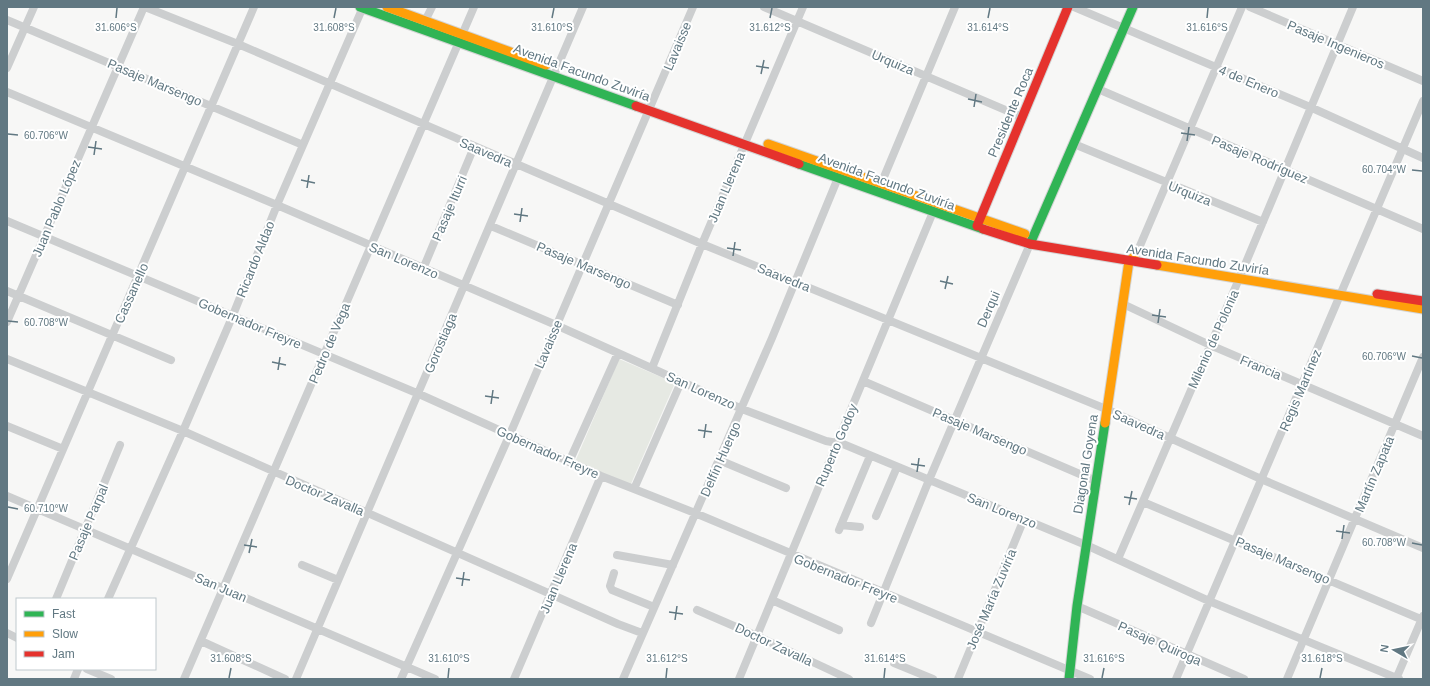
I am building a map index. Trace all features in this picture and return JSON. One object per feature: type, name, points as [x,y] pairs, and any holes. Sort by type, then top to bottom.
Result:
[{"type":"main road","name":"Avenida Facundo Zuviría","points":[[362,7],[460,39],[746,140],[839,174],[933,212],[978,223],[1032,240],[1132,258],[1342,292],[1423,309]]},
{"type":"main road","name":"Avenida Facundo Zuviría","points":[[387,7],[426,21],[460,39]]},
{"type":"main road","name":"Presidente Roca","points":[[978,223],[1068,7]]},
{"type":"main road","name":"Derqui","points":[[1032,240],[1098,89],[1123,27],[1133,7]]},
{"type":"main road","name":"Avenida Facundo Zuviría","points":[[839,174],[881,184],[978,223]]},
{"type":"main road","name":"Diagonal Goyena","points":[[1069,675],[1077,606],[1106,410],[1132,258]]},
{"type":"main road","name":"Avenida Facundo Zuviría","points":[[1342,292],[1423,301]]},
{"type":"street","points":[[7,68],[34,7]]},
{"type":"street","name":"Saavedra","points":[[144,7],[238,44],[702,244],[888,319],[1106,410],[1261,479],[1423,548]]},
{"type":"street","name":"Juan Pablo López","points":[[7,322],[90,128],[144,7]]},
{"type":"street","name":"Cassanello","points":[[7,579],[254,7]]},
{"type":"street","name":"Ricardo Aldao","points":[[108,598],[183,432],[233,315],[277,205],[331,84],[362,7]]},
{"type":"street","points":[[426,21],[432,7]]},
{"type":"street","name":"Pedro de Vega","points":[[184,679],[474,7]]},
{"type":"street","name":"Gorostiaga","points":[[296,679],[491,226],[583,7]]},
{"type":"street","name":"Lavaisse","points":[[401,679],[510,434],[693,7]]},
{"type":"street","name":"Urquiza","points":[[764,7],[1022,117]]},
{"type":"street","name":"Juan Llerena","points":[[652,368],[702,244],[803,7]]},
{"type":"street","points":[[881,184],[955,7]]},
{"type":"street","name":"4 de Enero","points":[[1074,7],[1310,107],[1423,158]]},
{"type":"street","points":[[1132,258],[1167,183],[1242,7]]},
{"type":"street","name":"Pasaje Ingenieros","points":[[1250,7],[1423,81]]},
{"type":"street","name":"Milenio de Polonia","points":[[1118,559],[1263,222],[1353,7]]},
{"type":"street","name":"Pasaje Marsengo","points":[[7,20],[303,145]]},
{"type":"street","name":"Pasaje Rodríguez","points":[[1098,89],[1190,130],[1423,229]]},
{"type":"street","name":"San Lorenzo","points":[[7,92],[277,205],[556,325],[742,408],[826,441],[843,444],[1086,545],[1209,601],[1397,679]]},
{"type":"street","name":"Regis Martínez","points":[[1176,679],[1423,101]]},
{"type":"street","name":"Urquiza","points":[[1074,144],[1263,222]]},
{"type":"street","name":"Pasaje Iturri","points":[[424,269],[474,147]]},
{"type":"street","name":"Delfín Huergo","points":[[623,679],[742,408],[839,174]]},
{"type":"street","name":"Ruperto Godoy","points":[[739,679],[772,600],[789,554],[933,212]]},
{"type":"street","name":"Gobernador Freyre","points":[[7,221],[44,238],[233,315],[419,394],[601,476],[695,513],[789,554],[978,631],[1069,675],[1090,679]]},
{"type":"street","name":"Pasaje Marsengo","points":[[491,226],[678,305]]},
{"type":"street","name":"Derqui","points":[[871,623],[929,480],[1032,240]]},
{"type":"street","points":[[7,290],[170,360]]},
{"type":"street","name":"Francia","points":[[1123,304],[1210,345],[1423,436]]},
{"type":"street","points":[[569,462],[618,353]]},
{"type":"street","name":"Martín Zapata","points":[[1287,679],[1423,357]]},
{"type":"street","name":"Doctor Zavalla","points":[[7,359],[183,432],[551,593],[618,624],[642,633]]},
{"type":"street","name":"Pasaje Marsengo","points":[[863,381],[955,419],[1096,481]]},
{"type":"street","points":[[634,489],[681,382]]},
{"type":"street","points":[[7,426],[63,449]]},
{"type":"street","name":"Pasaje Parpal","points":[[56,598],[120,445]]},
{"type":"street","points":[[860,527],[840,528],[870,456]]},
{"type":"street","points":[[719,460],[786,488]]},
{"type":"street","points":[[876,516],[897,467]]},
{"type":"street","name":"Juan Llerena","points":[[514,679],[601,476]]},
{"type":"street","name":"San Juan","points":[[7,496],[435,679]]},
{"type":"street","name":"Pasaje Marsengo","points":[[1143,502],[1423,618]]},
{"type":"street","name":"José María Zuviría","points":[[958,679],[1024,519]]},
{"type":"street","points":[[617,555],[673,565]]},
{"type":"street","points":[[302,565],[338,580]]},
{"type":"street","points":[[614,573],[610,586],[612,590],[654,607]]},
{"type":"street","points":[[772,600],[839,630]]},
{"type":"street","name":"Pasaje Quiroga","points":[[1077,606],[1244,679]]},
{"type":"street","name":"Doctor Zavalla","points":[[697,610],[849,679]]},
{"type":"street","points":[[1397,679],[1423,618]]},
{"type":"street","points":[[7,633],[16,638]]},
{"type":"street","points":[[201,641],[285,679]]},
{"type":"street","points":[[894,663],[933,679]]},
{"type":"street","points":[[89,670],[111,679]]},
{"type":"shaded area","points":[[619,359],[675,383],[630,486],[575,462]]},
{"type":"traffic: fast","points":[[360,7],[636,106]]},
{"type":"traffic: fast","points":[[1030,244],[1133,7]]},
{"type":"traffic: fast","points":[[799,164],[983,229]]},
{"type":"traffic: fast","points":[[1069,679],[1077,606],[1105,423]]},
{"type":"traffic: slow","points":[[387,7],[546,65]]},
{"type":"traffic: slow","points":[[768,144],[1025,234]]},
{"type":"traffic: slow","points":[[1105,423],[1129,261],[1134,257]]},
{"type":"traffic: slow","points":[[1157,265],[1423,309]]},
{"type":"traffic: jam","points":[[977,226],[1068,7]]},
{"type":"traffic: jam","points":[[636,106],[799,164]]},
{"type":"traffic: jam","points":[[983,229],[1030,244],[1157,265]]},
{"type":"traffic: jam","points":[[1377,294],[1423,301]]}]
